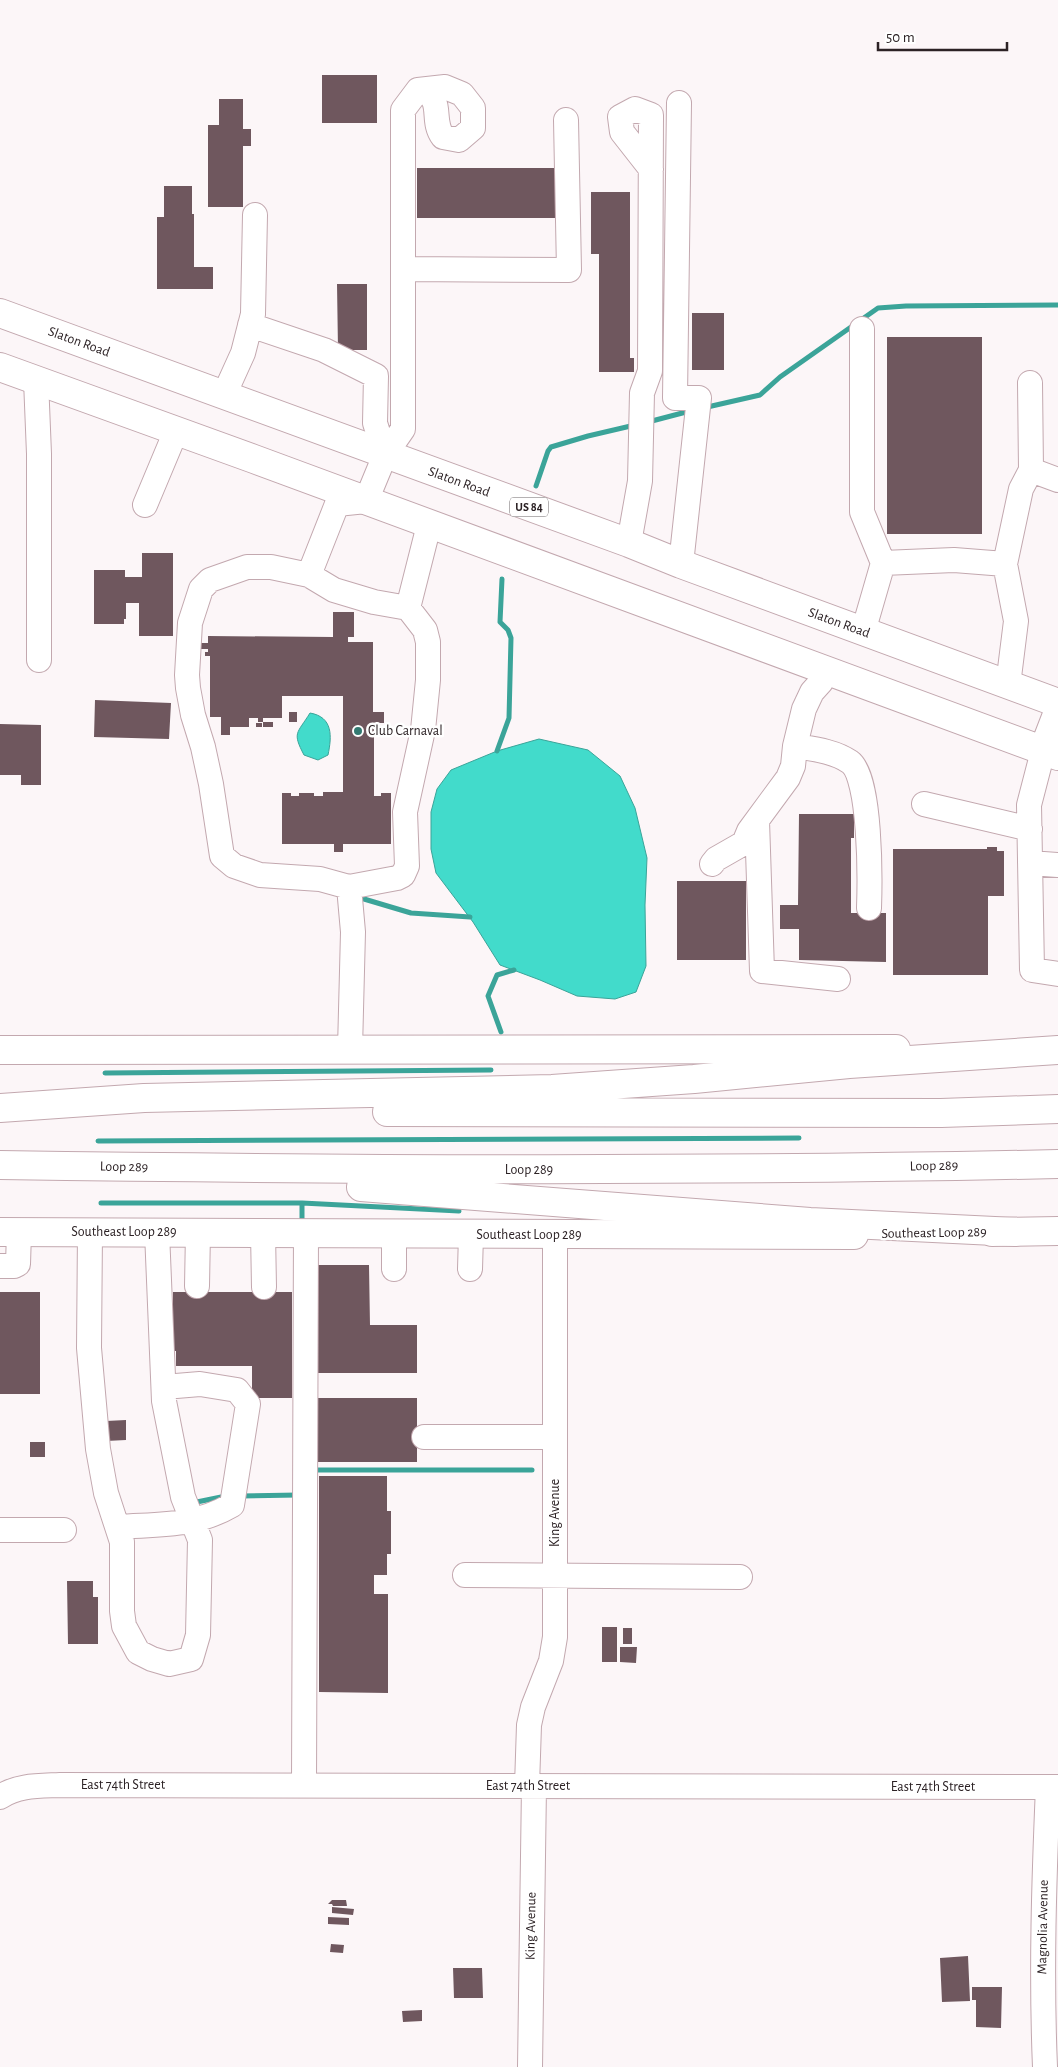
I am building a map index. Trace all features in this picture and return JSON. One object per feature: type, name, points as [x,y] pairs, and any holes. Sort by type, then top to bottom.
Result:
[{"type":"main road","name":"Slaton Road","points":[[0,313],[629,543],[680,564],[1058,703]]},
{"type":"main road","points":[[0,367],[1051,753],[1058,712]]},
{"type":"main road","points":[[0,1050],[1058,1050]]},
{"type":"main road","points":[[0,1110],[144,1098],[552,1089],[694,1079],[849,1064],[1058,1050]]},
{"type":"main road","points":[[0,1110],[941,1113],[1058,1109]]},
{"type":"main road","name":"Loop 289","points":[[0,1165],[312,1170],[568,1170],[868,1168],[1058,1164]]},
{"type":"main road","points":[[0,1173],[39,1180],[247,1179],[810,1222],[1014,1232]]},
{"type":"main road","name":"Southeast Loop 289","points":[[10,1232],[812,1236],[1058,1231]]},
{"type":"street","points":[[308,575],[337,504],[366,501],[386,455],[403,429],[403,110],[418,90],[422,90]]},
{"type":"street","points":[[679,103],[674,398],[699,398],[690,497],[680,564]]},
{"type":"street","points":[[403,269],[569,270],[566,120]]},
{"type":"street","points":[[629,543],[640,481],[642,393],[650,371],[651,169]]},
{"type":"street","points":[[224,396],[242,353],[252,314],[255,215]]},
{"type":"street","points":[[250,325],[324,350],[376,376],[375,423],[386,455]]},
{"type":"street","points":[[862,329],[862,512],[883,563],[863,632]]},
{"type":"street","points":[[36,380],[39,454],[39,660]]},
{"type":"street","points":[[1008,685],[1016,621],[1005,564],[1021,488],[1031,470],[1030,383]]},
{"type":"street","points":[[145,505],[176,431]]},
{"type":"street","points":[[1031,470],[1058,480]]},
{"type":"street","points":[[408,608],[429,525]]},
{"type":"street","points":[[883,563],[954,560],[1005,564]]},
{"type":"street","points":[[247,567],[272,567],[308,575],[334,590],[374,602],[408,608],[425,630],[428,642],[428,680],[423,730],[405,812],[408,866],[403,875],[397,878],[349,887],[320,879],[260,875],[234,866],[222,856],[211,784],[188,688],[190,623],[201,589],[210,580],[247,567]]},
{"type":"street","points":[[712,864],[716,859],[744,843],[746,836],[788,778],[793,766],[795,746],[806,703],[821,682],[825,671]]},
{"type":"street","points":[[795,746],[832,753],[852,763],[859,779],[868,828],[871,871],[869,908]]},
{"type":"street","points":[[1051,753],[1029,805],[1032,970],[1058,974]]},
{"type":"street","points":[[924,804],[1030,829]]},
{"type":"street","points":[[758,821],[762,971],[838,979]]},
{"type":"street","points":[[1030,863],[1058,865]]},
{"type":"street","points":[[349,887],[353,932],[350,1050]]},
{"type":"street","points":[[0,1266],[14,1266],[18,1264],[10,1232]]},
{"type":"street","points":[[90,1232],[89,1348],[98,1449],[106,1493],[122,1542],[122,1611],[124,1626],[138,1652],[169,1664],[191,1659],[198,1635],[200,1540],[184,1497],[164,1402],[157,1232]]},
{"type":"street","points":[[197,1286],[198,1232]]},
{"type":"street","points":[[263,1233],[264,1287]]},
{"type":"street","points":[[304,1785],[306,1233]]},
{"type":"street","points":[[394,1234],[394,1269]]},
{"type":"street","points":[[470,1269],[471,1235]]},
{"type":"street","name":"King Avenue","points":[[530,2067],[529,1725],[538,1693],[551,1661],[554,1637],[555,1235]]},
{"type":"street","points":[[118,1527],[194,1522],[214,1516],[232,1505],[248,1404],[236,1390],[200,1384],[164,1387]]},
{"type":"street","points":[[424,1437],[555,1437]]},
{"type":"street","points":[[0,1530],[64,1530]]},
{"type":"street","points":[[465,1575],[740,1577]]},
{"type":"street","name":"East 74th Street","points":[[0,1797],[8,1791],[27,1787],[60,1785],[1053,1787]]},
{"type":"street","name":"Magnolia Avenue","points":[[1045,2067],[1042,1915],[1053,1787]]},
{"type":"shaded area","points":[[310,713],[318,715],[327,723],[329,728],[328,755],[318,760],[304,755],[297,737],[299,729]]},
{"type":"shaded area","points":[[539,739],[588,750],[620,776],[635,808],[647,858],[645,905],[646,966],[636,992],[615,999],[577,996],[500,965],[473,922],[436,873],[431,849],[431,812],[437,789],[451,770],[497,751]]},
{"type":"building","points":[[322,75],[377,75],[377,123],[322,123]]},
{"type":"building","points":[[219,99],[243,99],[243,129],[251,129],[251,146],[243,146],[243,207],[208,207],[208,125],[219,125]]},
{"type":"building","points":[[417,168],[557,168],[557,218],[417,218]]},
{"type":"building","points":[[164,186],[192,186],[194,267],[213,267],[213,289],[157,289],[157,217],[164,217]]},
{"type":"building","points":[[591,192],[630,192],[630,358],[634,358],[634,372],[599,372],[599,254],[591,254]]},
{"type":"building","points":[[337,284],[367,284],[367,350],[338,350]]},
{"type":"building","points":[[692,313],[724,313],[724,370],[692,370]]},
{"type":"building","points":[[887,337],[982,337],[982,534],[887,534]]},
{"type":"building","points":[[142,553],[173,553],[173,636],[139,636],[139,603],[126,603],[126,619],[124,619],[124,624],[94,624],[94,570],[125,570],[125,577],[142,577]]},
{"type":"building","name":"Club Carnaval","points":[[333,612],[354,612],[354,637],[348,637],[348,642],[373,642],[373,712],[384,712],[384,723],[374,723],[374,796],[381,796],[381,793],[391,793],[391,844],[343,844],[343,852],[334,852],[334,844],[282,844],[282,793],[291,793],[291,796],[299,796],[299,793],[314,793],[314,796],[323,796],[323,792],[343,792],[343,696],[282,696],[282,718],[263,718],[263,722],[258,722],[258,718],[249,718],[249,727],[230,727],[230,735],[221,735],[221,717],[210,717],[210,656],[205,656],[205,652],[208,652],[208,649],[199,649],[199,643],[208,643],[208,636],[333,637]]},
{"type":"building","points":[[95,700],[171,703],[169,739],[94,737]]},
{"type":"building","points":[[289,712],[297,712],[297,722],[289,722]]},
{"type":"building","points":[[263,722],[273,722],[273,727],[263,727]]},
{"type":"building","points":[[256,723],[262,723],[262,727],[256,727]]},
{"type":"building","points":[[0,724],[41,725],[41,785],[21,785],[21,775],[0,775]]},
{"type":"building","points":[[799,814],[854,814],[854,838],[851,838],[851,913],[886,913],[886,962],[799,960],[799,929],[780,929],[780,905],[798,905]]},
{"type":"building","points":[[987,847],[997,847],[997,851],[1004,851],[1004,896],[988,896],[988,975],[893,975],[893,849],[987,849]]},
{"type":"building","points":[[677,881],[746,881],[746,960],[677,960]]},
{"type":"building","points":[[318,1265],[369,1265],[370,1325],[417,1325],[417,1373],[318,1373]]},
{"type":"building","points":[[0,1292],[40,1292],[40,1394],[0,1394]]},
{"type":"building","points":[[173,1292],[292,1292],[292,1398],[252,1398],[252,1366],[176,1366],[176,1351],[173,1351]]},
{"type":"building","points":[[314,1398],[417,1398],[417,1462],[314,1462]]},
{"type":"building","points":[[126,1420],[126,1440],[106,1441],[106,1421]]},
{"type":"building","points":[[30,1442],[45,1442],[45,1457],[30,1457]]},
{"type":"building","points":[[319,1476],[387,1476],[387,1511],[391,1511],[391,1554],[387,1554],[387,1575],[374,1575],[374,1594],[388,1594],[388,1693],[319,1692]]},
{"type":"building","points":[[67,1581],[93,1581],[93,1597],[98,1597],[98,1644],[68,1644]]},
{"type":"building","points":[[602,1627],[617,1627],[617,1662],[602,1662]]},
{"type":"building","points":[[623,1628],[632,1628],[632,1644],[623,1644]]},
{"type":"building","points":[[620,1647],[637,1647],[636,1663],[620,1662]]},
{"type":"building","points":[[332,1900],[346,1900],[347,1906],[328,1904]]},
{"type":"building","points":[[332,1907],[354,1909],[353,1915],[332,1913]]},
{"type":"building","points":[[328,1917],[349,1918],[349,1925],[328,1924]]},
{"type":"building","points":[[331,1944],[344,1945],[343,1953],[330,1952]]},
{"type":"building","points":[[968,1956],[970,2001],[942,2002],[940,1958]]},
{"type":"building","points":[[453,1968],[482,1968],[483,1998],[454,1998]]},
{"type":"building","points":[[972,1987],[1002,1987],[1001,2028],[976,2027],[976,2000],[972,2000]]},
{"type":"building","points":[[422,2010],[422,2021],[403,2022],[402,2011]]},
{"type":"waterway","points":[[703,408],[760,395],[780,377],[878,308],[906,306],[1058,305]]},
{"type":"waterway","points":[[648,422],[690,411]]},
{"type":"waterway","points":[[536,486],[551,447],[635,425]]},
{"type":"waterway","points":[[497,751],[509,718],[511,638],[508,630],[500,622],[502,579]]},
{"type":"waterway","points":[[364,899],[411,913],[470,917]]},
{"type":"waterway","points":[[501,1032],[488,996],[497,975],[514,970]]},
{"type":"waterway","points":[[105,1073],[491,1070]]},
{"type":"waterway","points":[[98,1141],[799,1138]]},
{"type":"waterway","points":[[101,1203],[302,1203]]},
{"type":"waterway","points":[[302,1225],[302,1203],[459,1211]]},
{"type":"waterway","points":[[310,1470],[532,1470]]},
{"type":"waterway","points":[[239,1496],[298,1495]]},
{"type":"waterway","points":[[192,1503],[226,1496]]},
{"type":"place","name":"Club Carnaval","points":[[358,731]]}]
